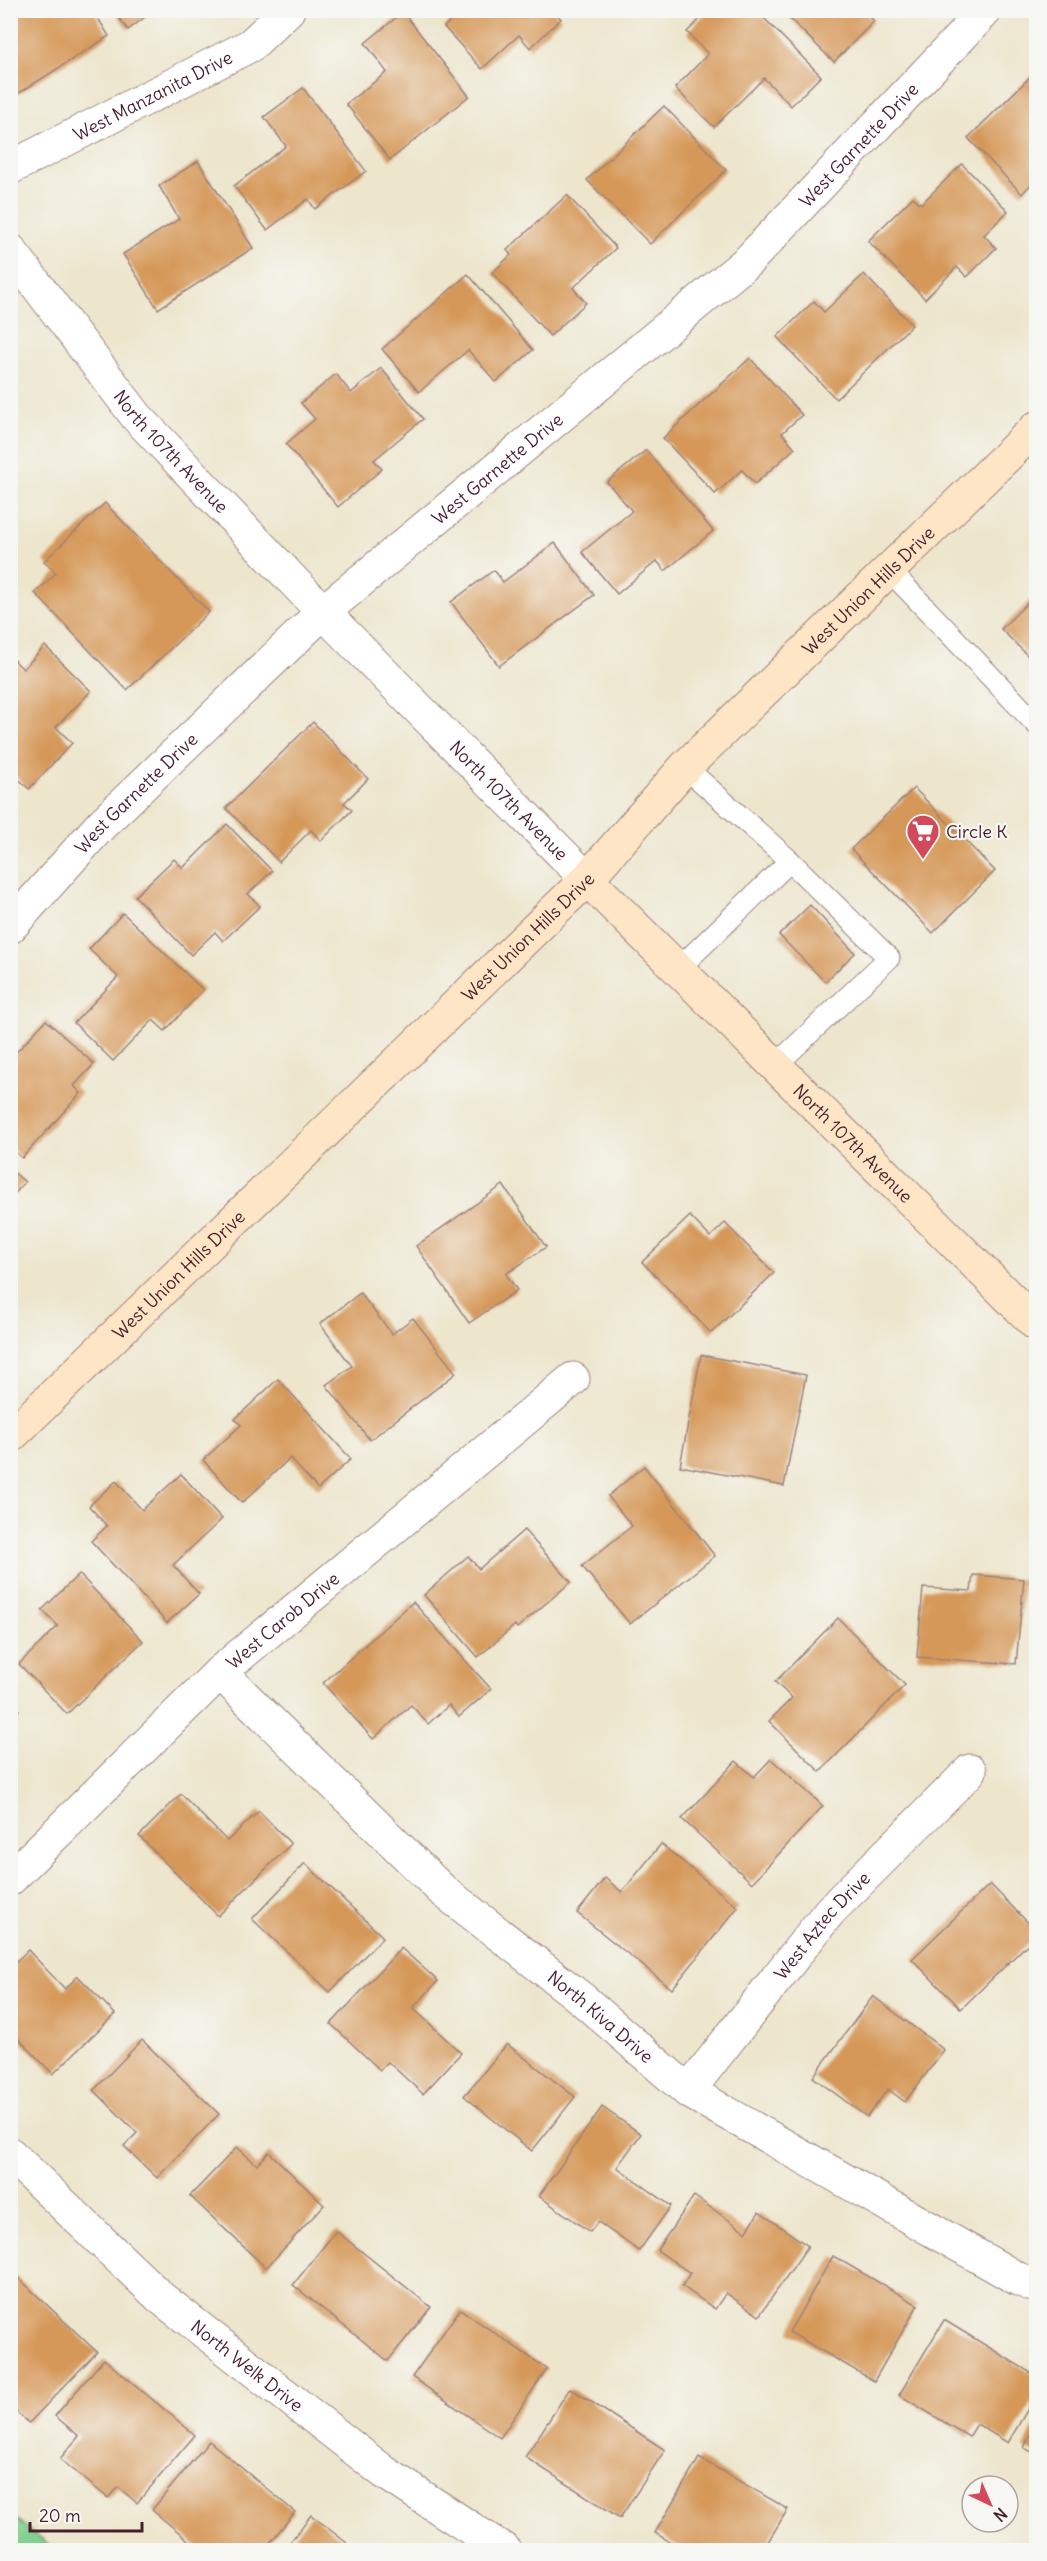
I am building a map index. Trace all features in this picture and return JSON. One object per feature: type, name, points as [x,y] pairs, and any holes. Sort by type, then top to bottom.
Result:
[{"type":"main road","name":"West Union Hills Drive","points":[[10,1437],[587,879],[685,767],[1036,428]]},
{"type":"main road","name":"North 107th Avenue","points":[[587,879],[777,1064],[1036,1324]]},
{"type":"street","name":"West Manzanita Drive","points":[[10,168],[251,45],[288,10]]},
{"type":"street","name":"West Garnette Drive","points":[[10,927],[101,825],[323,612],[748,261],[986,10]]},
{"type":"street","name":"North 107th Avenue","points":[[10,250],[137,417],[323,612],[587,879]]},
{"type":"street","name":"West Carob Drive","points":[[10,1879],[220,1672],[573,1379]]},
{"type":"street","name":"North Kiva Drive","points":[[220,1672],[441,1889],[582,1999],[688,2091],[1018,2279],[1036,2286]]},
{"type":"street","name":"West Aztec Drive","points":[[688,2091],[829,1912],[970,1772]]},
{"type":"street","name":"North Welk Drive","points":[[10,2154],[160,2298],[384,2472],[504,2550]]},
{"type":"lane","points":[[889,570],[1036,724]]},
{"type":"lane","points":[[685,767],[790,861],[889,958],[777,1064]]},
{"type":"lane","points":[[678,969],[790,861]]},
{"type":"green space","points":[[11,2515],[53,2550],[11,2550]]},
{"type":"building","points":[[10,10],[93,10],[109,36],[10,99]]},
{"type":"building","points":[[113,10],[154,10],[128,30]]},
{"type":"building","points":[[461,10],[553,10],[561,19],[530,48],[519,35],[482,69],[444,27]]},
{"type":"building","points":[[709,10],[756,10],[821,76],[791,106],[764,78],[714,127],[675,88],[708,54],[687,32]]},
{"type":"building","points":[[781,10],[871,10],[867,14],[874,21],[834,62]]},
{"type":"building","points":[[403,12],[469,96],[390,160],[346,104],[387,72],[365,43]]},
{"type":"building","points":[[1036,71],[1036,179],[1022,194],[968,138]]},
{"type":"building","points":[[303,88],[366,171],[315,209],[308,199],[267,230],[234,186],[286,146],[264,117]]},
{"type":"building","points":[[664,106],[726,170],[650,244],[587,180]]},
{"type":"building","points":[[198,161],[253,248],[158,309],[123,254],[179,219],[159,186]]},
{"type":"building","points":[[962,164],[1008,211],[984,235],[996,248],[967,277],[957,267],[925,299],[868,241],[913,197],[921,204]]},
{"type":"building","points":[[567,195],[616,248],[573,288],[586,303],[550,336],[492,273],[511,255],[507,250]]},
{"type":"building","points":[[468,274],[533,350],[496,382],[468,350],[419,392],[382,349]]},
{"type":"building","points":[[864,274],[912,325],[836,399],[777,337],[814,301],[824,312]]},
{"type":"building","points":[[750,358],[802,415],[782,433],[795,448],[755,484],[742,470],[715,494],[663,438]]},
{"type":"building","points":[[381,368],[423,419],[374,460],[382,469],[338,507],[286,444],[315,419],[301,403],[336,374],[351,393]]},
{"type":"building","points":[[646,450],[713,531],[665,571],[657,561],[617,594],[582,552],[632,511],[607,482]]},
{"type":"building","points":[[105,503],[209,612],[127,690],[35,593],[56,573],[44,561]]},
{"type":"building","points":[[555,543],[594,595],[499,666],[451,602],[494,570],[503,582]]},
{"type":"building","points":[[1036,594],[1036,664],[1001,629]]},
{"type":"building","points":[[45,646],[91,691],[56,727],[72,743],[29,789],[10,771],[10,656],[23,669]]},
{"type":"building","points":[[313,722],[368,779],[344,803],[352,810],[321,841],[311,830],[279,862],[226,808]]},
{"type":"building","name":"Circle K","points":[[914,788],[995,871],[933,933],[851,849]]},
{"type":"building","points":[[227,824],[272,871],[248,894],[260,906],[223,941],[215,932],[191,955],[135,896],[174,859],[183,868]]},
{"type":"building","points":[[810,905],[855,953],[825,982],[779,935]]},
{"type":"building","points":[[123,913],[203,990],[165,1031],[153,1020],[113,1061],[74,1023],[118,977],[89,949]]},
{"type":"building","points":[[46,1020],[94,1064],[74,1086],[81,1093],[22,1158],[10,1148],[10,1059]]},
{"type":"building","points":[[10,1169],[25,1182],[10,1199]]},
{"type":"building","points":[[503,1185],[546,1247],[506,1274],[517,1290],[469,1323],[416,1246]]},
{"type":"building","points":[[690,1216],[710,1237],[725,1223],[774,1273],[711,1333],[642,1262]]},
{"type":"building","points":[[360,1293],[392,1334],[413,1318],[456,1373],[370,1440],[326,1385],[352,1366],[320,1324]]},
{"type":"building","points":[[701,1355],[806,1375],[784,1486],[680,1466]]},
{"type":"building","points":[[278,1379],[351,1459],[318,1489],[290,1458],[242,1503],[203,1460],[241,1425],[235,1419]]},
{"type":"building","points":[[644,1466],[715,1556],[630,1624],[582,1566],[632,1526],[608,1496]]},
{"type":"building","points":[[181,1474],[222,1519],[173,1565],[199,1594],[167,1623],[91,1541],[107,1526],[89,1506],[116,1481],[142,1510]]},
{"type":"building","points":[[524,1530],[571,1582],[517,1628],[515,1625],[478,1657],[424,1595],[468,1556],[479,1569]]},
{"type":"building","points":[[79,1574],[143,1641],[67,1714],[19,1664],[58,1626],[42,1610]]},
{"type":"building","points":[[973,1575],[1024,1579],[1016,1664],[917,1657],[923,1588],[971,1591]]},
{"type":"building","points":[[413,1602],[491,1689],[459,1717],[449,1705],[428,1724],[411,1705],[373,1739],[323,1683]]},
{"type":"building","points":[[838,1618],[905,1685],[820,1772],[769,1721],[792,1698],[775,1682]]},
{"type":"building","points":[[10,1702],[19,1710],[10,1718]]},
{"type":"building","points":[[771,1759],[823,1806],[752,1883],[682,1819],[736,1761],[754,1777]]},
{"type":"building","points":[[181,1794],[227,1841],[259,1811],[291,1844],[218,1916],[139,1836]]},
{"type":"building","points":[[661,1844],[738,1907],[672,1989],[577,1913],[605,1878],[622,1892]]},
{"type":"building","points":[[305,1863],[383,1937],[330,1992],[252,1919]]},
{"type":"building","points":[[1036,1878],[1036,1893],[1030,1889]]},
{"type":"building","points":[[990,1884],[1036,1931],[1036,1936],[961,2009],[912,1959]]},
{"type":"building","points":[[401,1948],[438,1981],[413,2008],[461,2053],[423,2094],[388,2062],[380,2070],[331,2024]]},
{"type":"building","points":[[28,1950],[65,1989],[78,1976],[115,2014],[53,2074],[10,2030],[10,1967]]},
{"type":"building","points":[[873,1996],[944,2050],[905,2102],[888,2089],[867,2117],[813,2077]]},
{"type":"building","points":[[142,2040],[219,2114],[157,2178],[124,2146],[137,2133],[94,2090]]},
{"type":"building","points":[[507,2044],[575,2097],[532,2151],[464,2096]]},
{"type":"building","points":[[602,2107],[641,2134],[617,2167],[671,2206],[639,2251],[598,2222],[590,2232],[539,2196]]},
{"type":"building","points":[[237,2147],[257,2165],[269,2152],[324,2205],[266,2268],[190,2196]]},
{"type":"building","points":[[694,2196],[746,2232],[759,2212],[808,2246],[759,2316],[726,2293],[715,2309],[682,2286],[690,2273],[657,2250]]},
{"type":"building","points":[[336,2231],[431,2307],[388,2361],[293,2285]]},
{"type":"building","points":[[833,2256],[918,2305],[874,2381],[789,2332]]},
{"type":"building","points":[[10,2270],[97,2352],[29,2423],[10,2406]]},
{"type":"building","points":[[460,2309],[547,2369],[500,2438],[412,2377]]},
{"type":"building","points":[[944,2320],[1036,2376],[1036,2395],[1008,2443],[977,2424],[969,2437],[899,2395]]},
{"type":"building","points":[[104,2359],[195,2435],[137,2503],[118,2487],[108,2498],[60,2459],[79,2436],[55,2416]]},
{"type":"building","points":[[570,2388],[665,2450],[620,2518],[525,2457]]},
{"type":"building","points":[[1036,2422],[1036,2454],[1024,2448]]},
{"type":"building","points":[[209,2441],[295,2512],[264,2550],[200,2550],[152,2510]]},
{"type":"building","points":[[699,2458],[788,2509],[763,2550],[684,2550],[655,2533]]},
{"type":"building","points":[[311,2515],[347,2543],[341,2550],[284,2550]]},
{"type":"place","name":"Circle K","points":[[923,860]]}]
